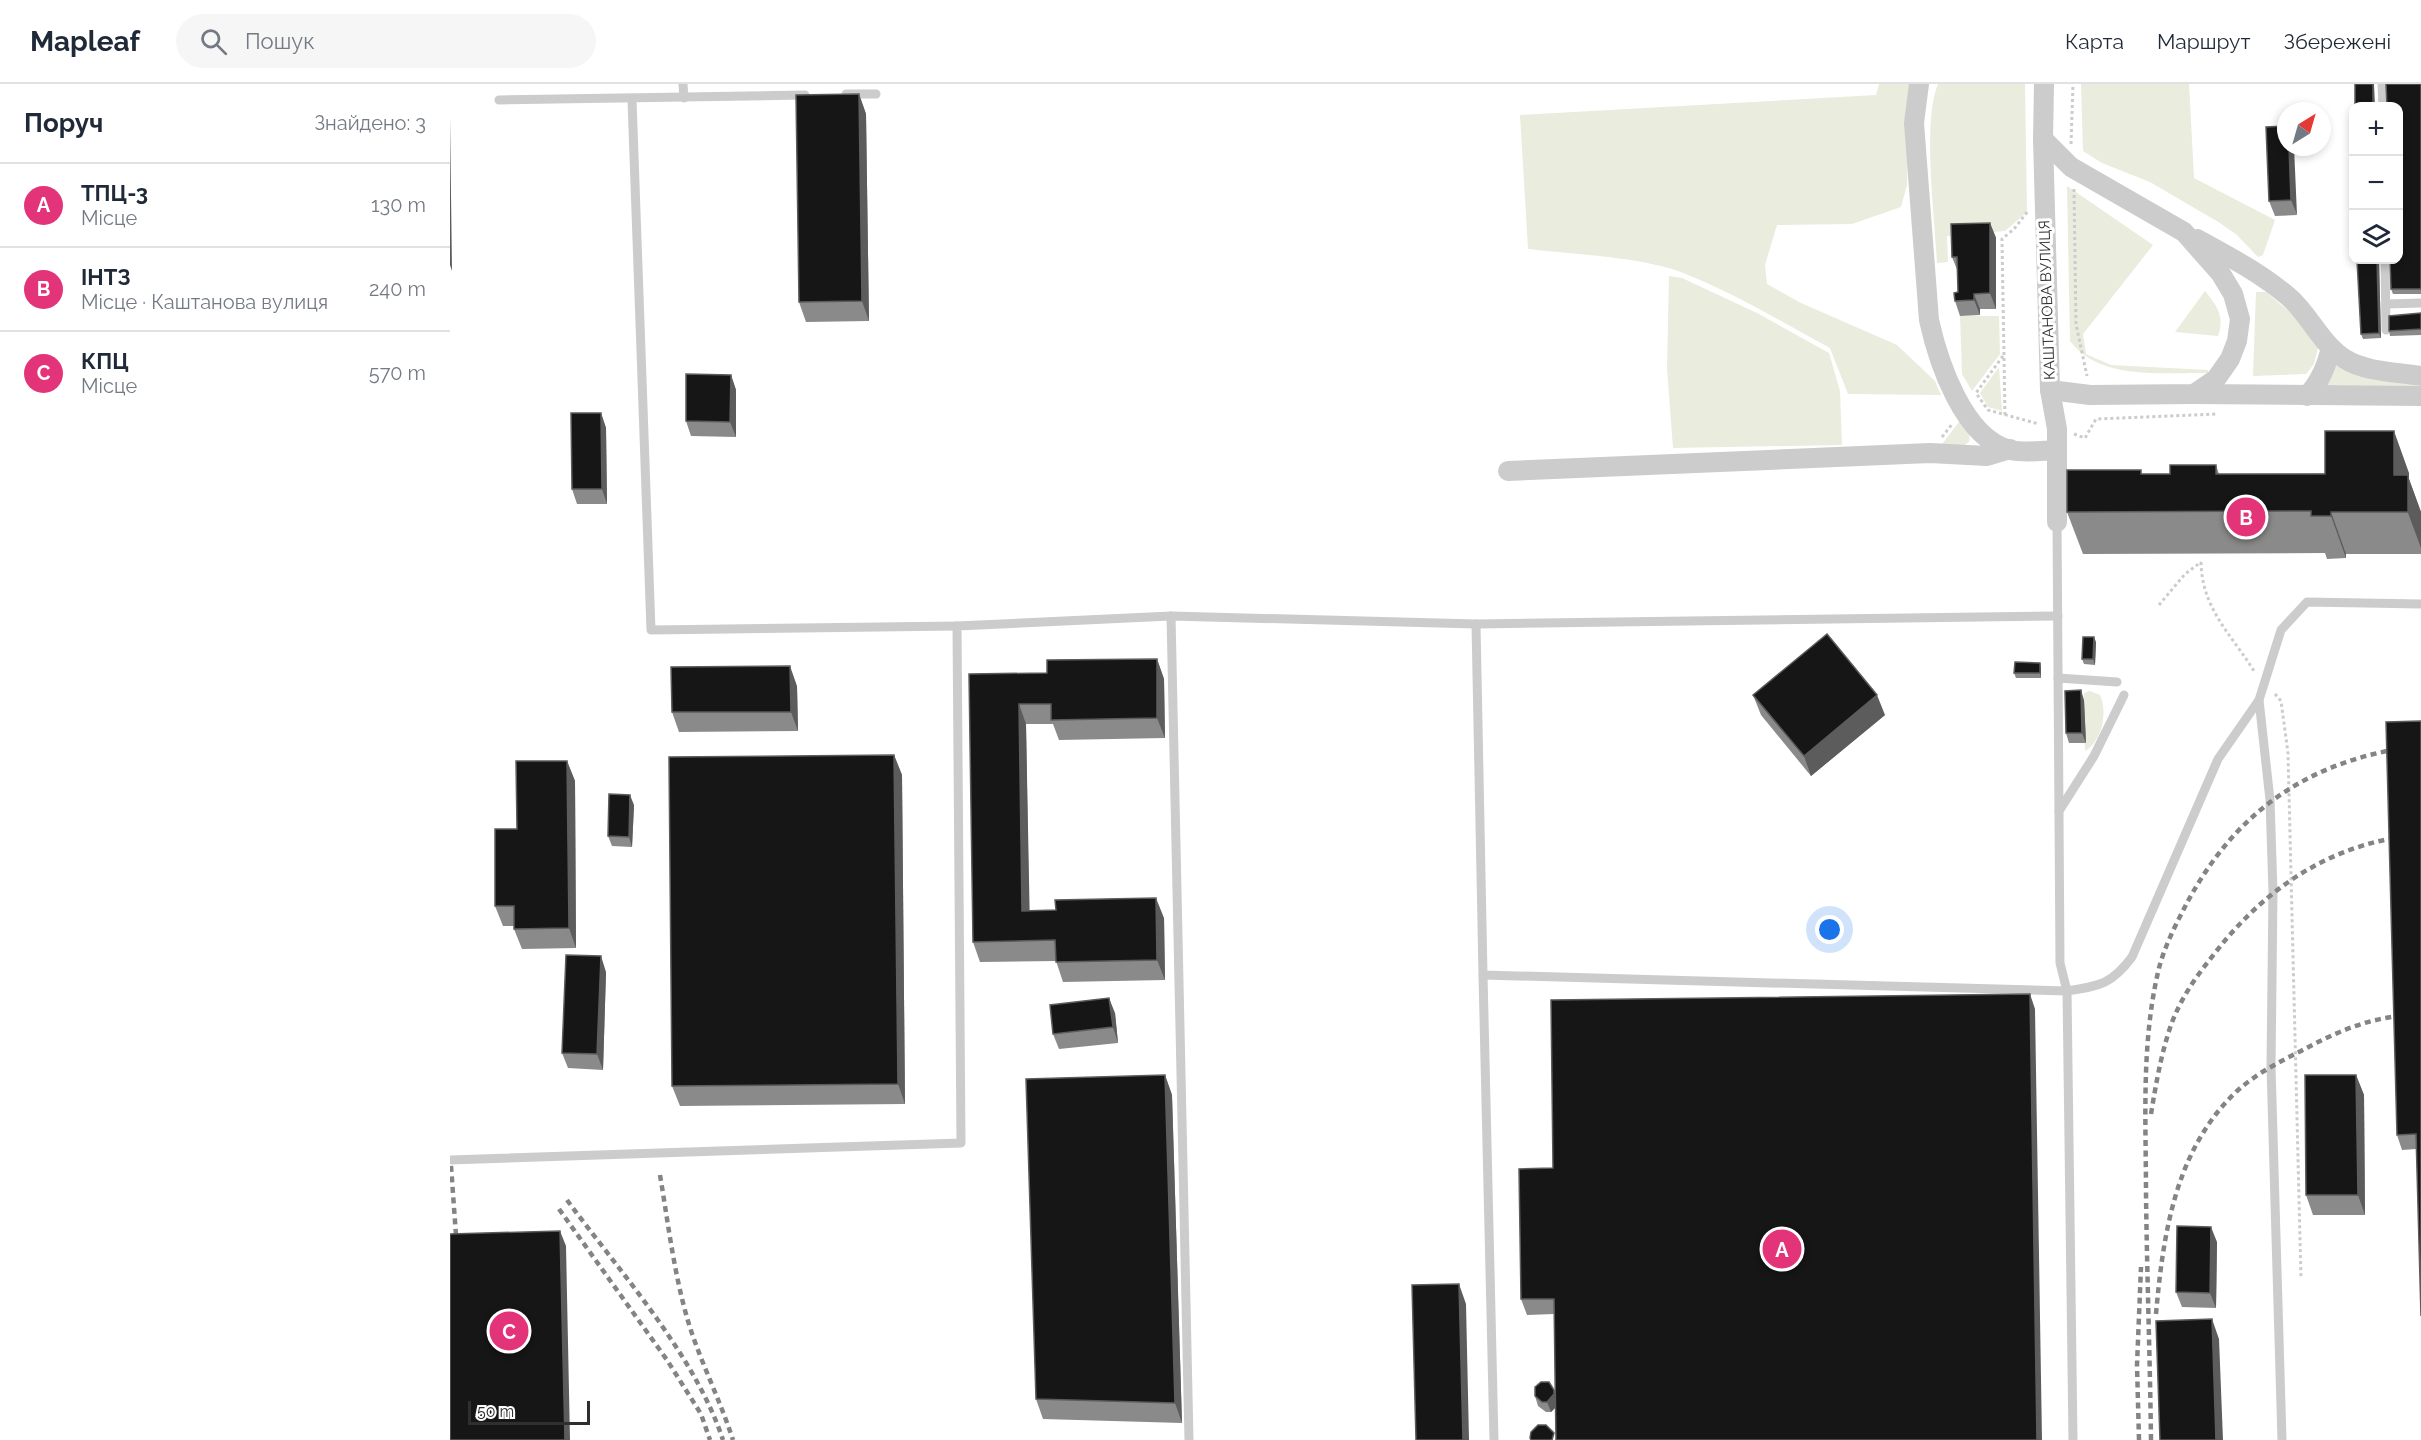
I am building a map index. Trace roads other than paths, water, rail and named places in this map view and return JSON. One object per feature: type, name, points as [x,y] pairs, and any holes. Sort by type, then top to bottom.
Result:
[{"type":"street","points":[[1919,84],[1914,123],[1929,320],[1935,349],[1950,384],[1976,427],[1995,443],[2010,450]]},
{"type":"street","name":"КАШТАНОВА ВУЛИЦЯ","points":[[2044,84],[2043,139],[2050,390],[2090,394],[2421,396]]},
{"type":"street","points":[[2043,139],[2071,167],[2260,274],[2292,299],[2331,348],[2346,360],[2372,368],[2421,376]]},
{"type":"street","points":[[2184,232],[2221,274],[2233,294],[2240,319],[2237,341],[2230,358],[2216,379],[2194,394]]},
{"type":"street","points":[[2307,396],[2321,376],[2331,348]]},
{"type":"street","points":[[2050,390],[2057,429],[2057,522]]},
{"type":"street","points":[[1508,471],[1930,453],[1987,456],[2010,450],[2057,450]]},
{"type":"lane","points":[[683,84],[684,99]]},
{"type":"lane","points":[[2382,84],[2383,102]]},
{"type":"lane","points":[[840,94],[876,94]]},
{"type":"lane","points":[[499,100],[632,100],[816,95]]},
{"type":"lane","points":[[632,100],[651,630],[957,626],[1171,616],[1476,624],[2058,616]]},
{"type":"lane","points":[[2385,264],[2386,330]]},
{"type":"lane","points":[[2386,304],[2421,303]]},
{"type":"lane","points":[[2057,522],[2060,963],[2067,991],[2073,1440]]},
{"type":"lane","points":[[1483,975],[2067,991],[2103,985],[2119,974],[2132,957],[2218,759],[2259,700],[2281,630],[2307,602],[2421,604]]},
{"type":"lane","points":[[1171,616],[1189,1440]]},
{"type":"lane","points":[[1476,624],[1494,1440]]},
{"type":"lane","points":[[450,1160],[961,1143],[957,626]]},
{"type":"lane","points":[[2058,678],[2117,682]]},
{"type":"lane","points":[[2059,811],[2094,756],[2124,695]]},
{"type":"lane","points":[[2259,700],[2271,812],[2273,892],[2271,1067],[2282,1440]]},
{"type":"railway","points":[[2151,1440],[2146,1081],[2149,1024],[2159,968],[2184,909],[2206,871],[2248,821],[2272,801],[2298,784],[2358,758],[2392,750]]},
{"type":"railway","points":[[2151,1114],[2167,1036],[2175,1016],[2194,981],[2229,936],[2269,896],[2291,880],[2340,854],[2394,838]]},
{"type":"railway","points":[[2156,1314],[2168,1224],[2176,1195],[2199,1140],[2215,1115],[2243,1086],[2284,1060],[2348,1029],[2399,1016]]},
{"type":"railway","points":[[451,1166],[457,1249]]},
{"type":"railway","points":[[660,1175],[674,1259],[688,1322],[733,1440]]},
{"type":"railway","points":[[567,1200],[675,1346],[710,1408],[723,1440]]},
{"type":"railway","points":[[559,1209],[667,1360],[701,1414],[710,1440]]},
{"type":"railway","points":[[2139,1440],[2137,1365],[2141,1267]]},
{"type":"place","name":"ІНТЗ","points":[[2246,517]]},
{"type":"place","name":"ТПЦ-3","points":[[1782,1249]]},
{"type":"place","name":"КПЦ","points":[[509,1331]]}]
